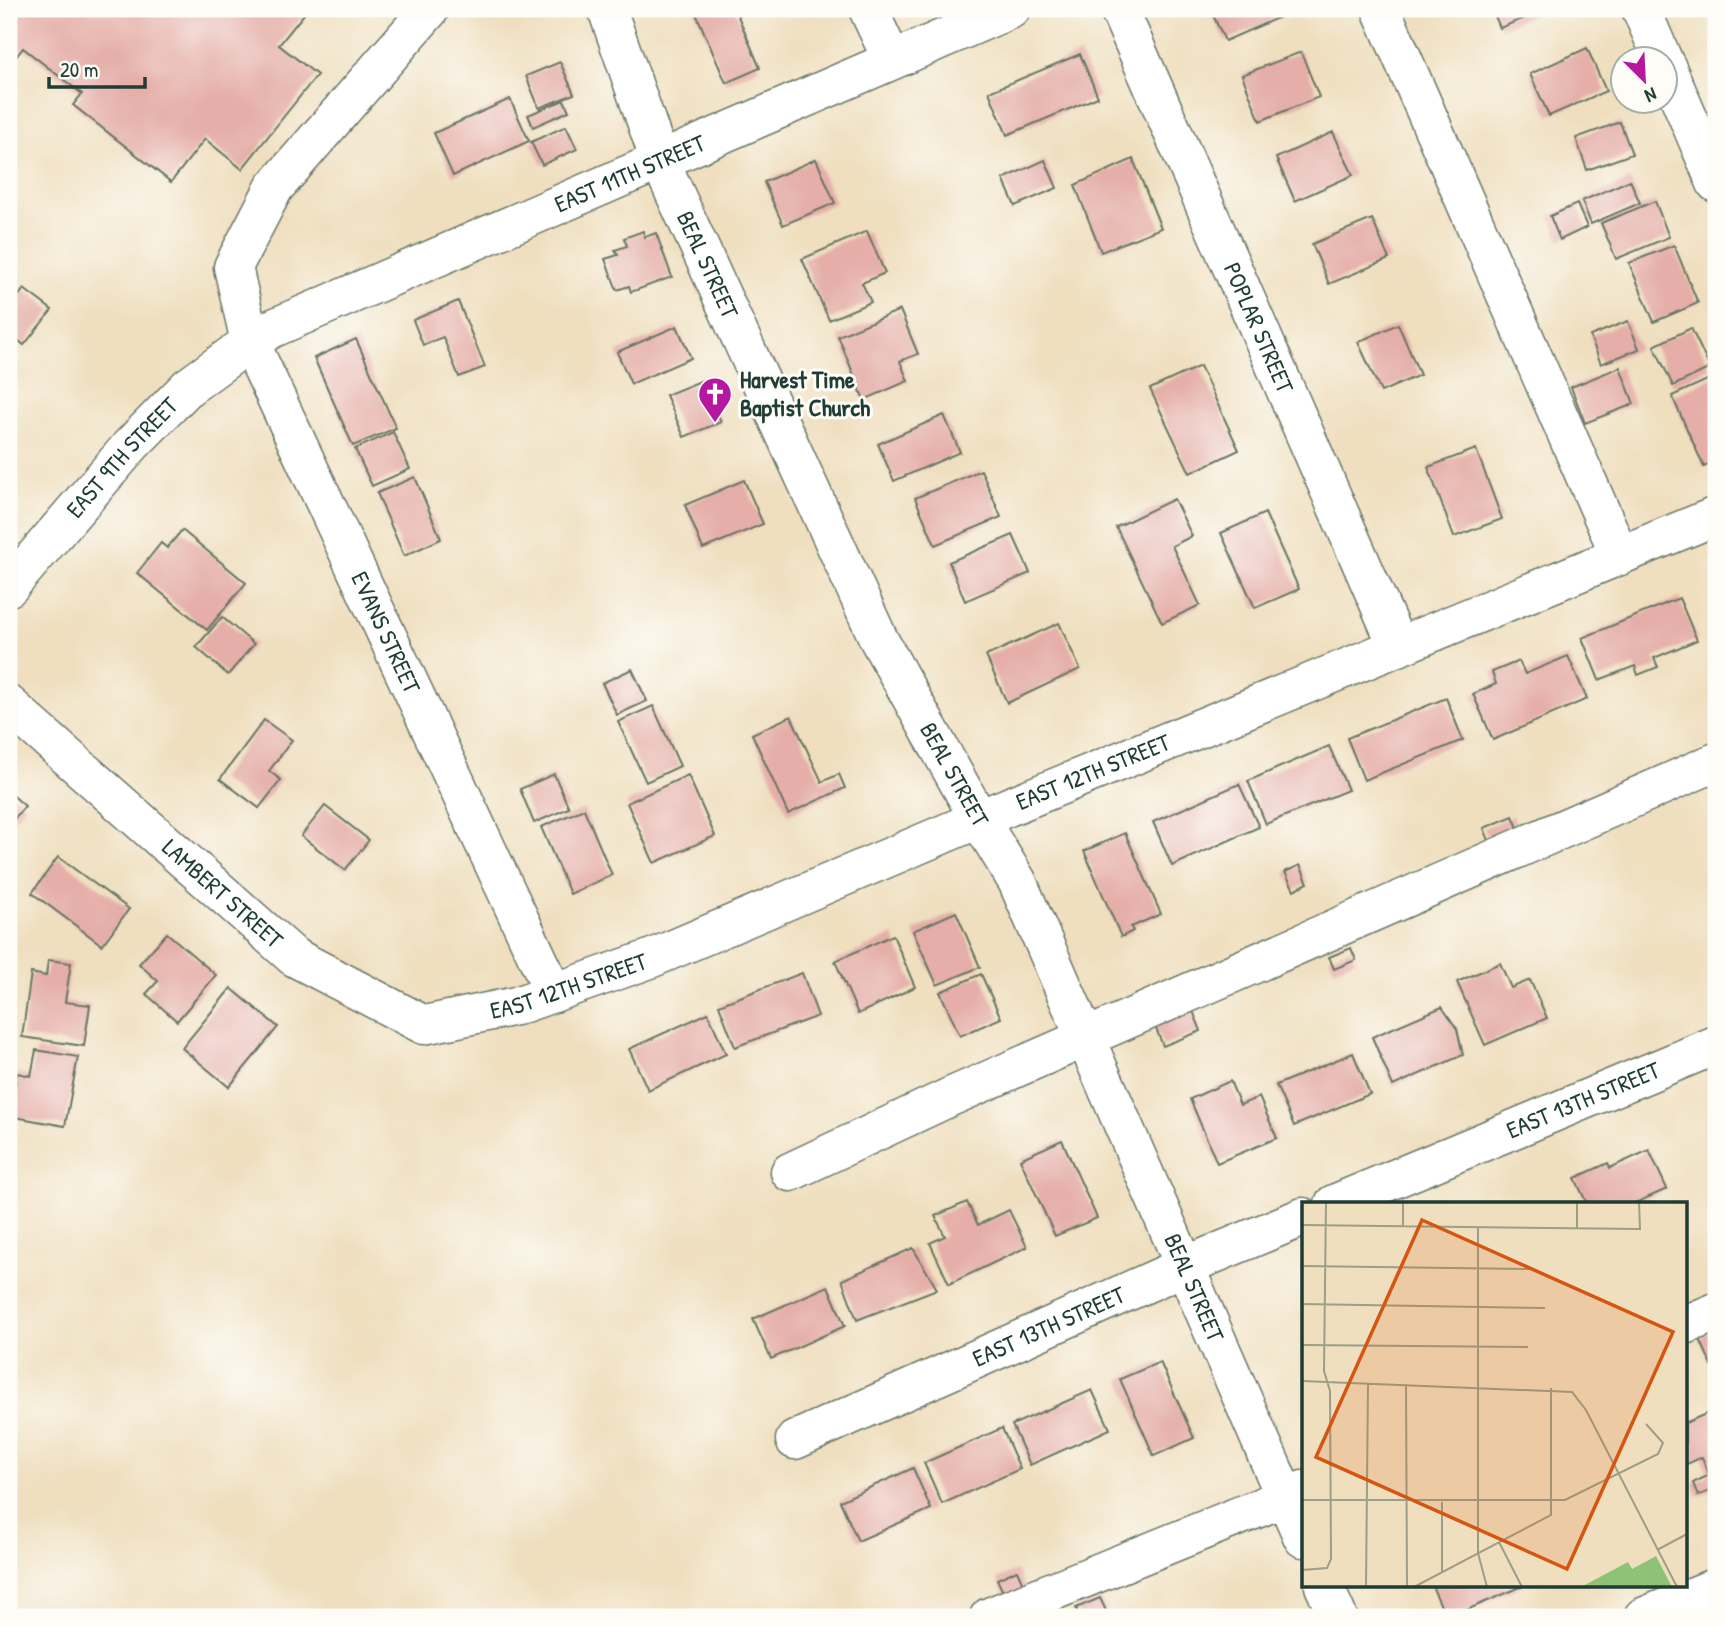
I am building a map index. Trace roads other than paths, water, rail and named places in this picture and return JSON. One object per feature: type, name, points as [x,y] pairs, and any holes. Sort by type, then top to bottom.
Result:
[{"type":"street","name":"EVANS STREET","points":[[430,9],[274,188],[233,267],[250,342],[554,993]]},
{"type":"street","name":"BEAL STREET","points":[[607,9],[660,161],[879,640],[979,819],[1017,881],[1185,1266],[1294,1494],[1302,1533]]},
{"type":"street","points":[[868,9],[892,60]]},
{"type":"street","name":"EAST 11TH STREET","points":[[250,342],[271,329],[1011,9]]},
{"type":"street","name":"POPLAR STREET","points":[[1119,9],[1398,647]]},
{"type":"street","points":[[1381,9],[1620,556]]},
{"type":"street","points":[[1641,9],[1657,46]]},
{"type":"street","points":[[1680,100],[1716,183]]},
{"type":"street","name":"EAST 9TH STREET","points":[[9,587],[131,445],[188,387],[250,342]]},
{"type":"street","name":"EAST 12TH STREET","points":[[465,1017],[516,1006],[650,959],[979,819],[1716,516]]},
{"type":"street","name":"LAMBERT STREET","points":[[9,705],[294,957],[424,1025],[465,1017]]},
{"type":"street","points":[[790,1172],[950,1097],[1716,762]]},
{"type":"street","name":"EAST 13TH STREET","points":[[1339,1202],[1716,1045]]},
{"type":"street","name":"EAST 13TH STREET","points":[[795,1440],[1185,1266],[1302,1217]]},
{"type":"street","points":[[1686,1325],[1716,1312]]},
{"type":"street","points":[[989,1617],[1294,1494]]},
{"type":"street","points":[[1643,1617],[1716,1587]]},
{"type":"street","points":[[1325,1588],[1338,1617]]},
{"type":"place","name":"Harvest Time Baptist Church","points":[[715,424]]}]
